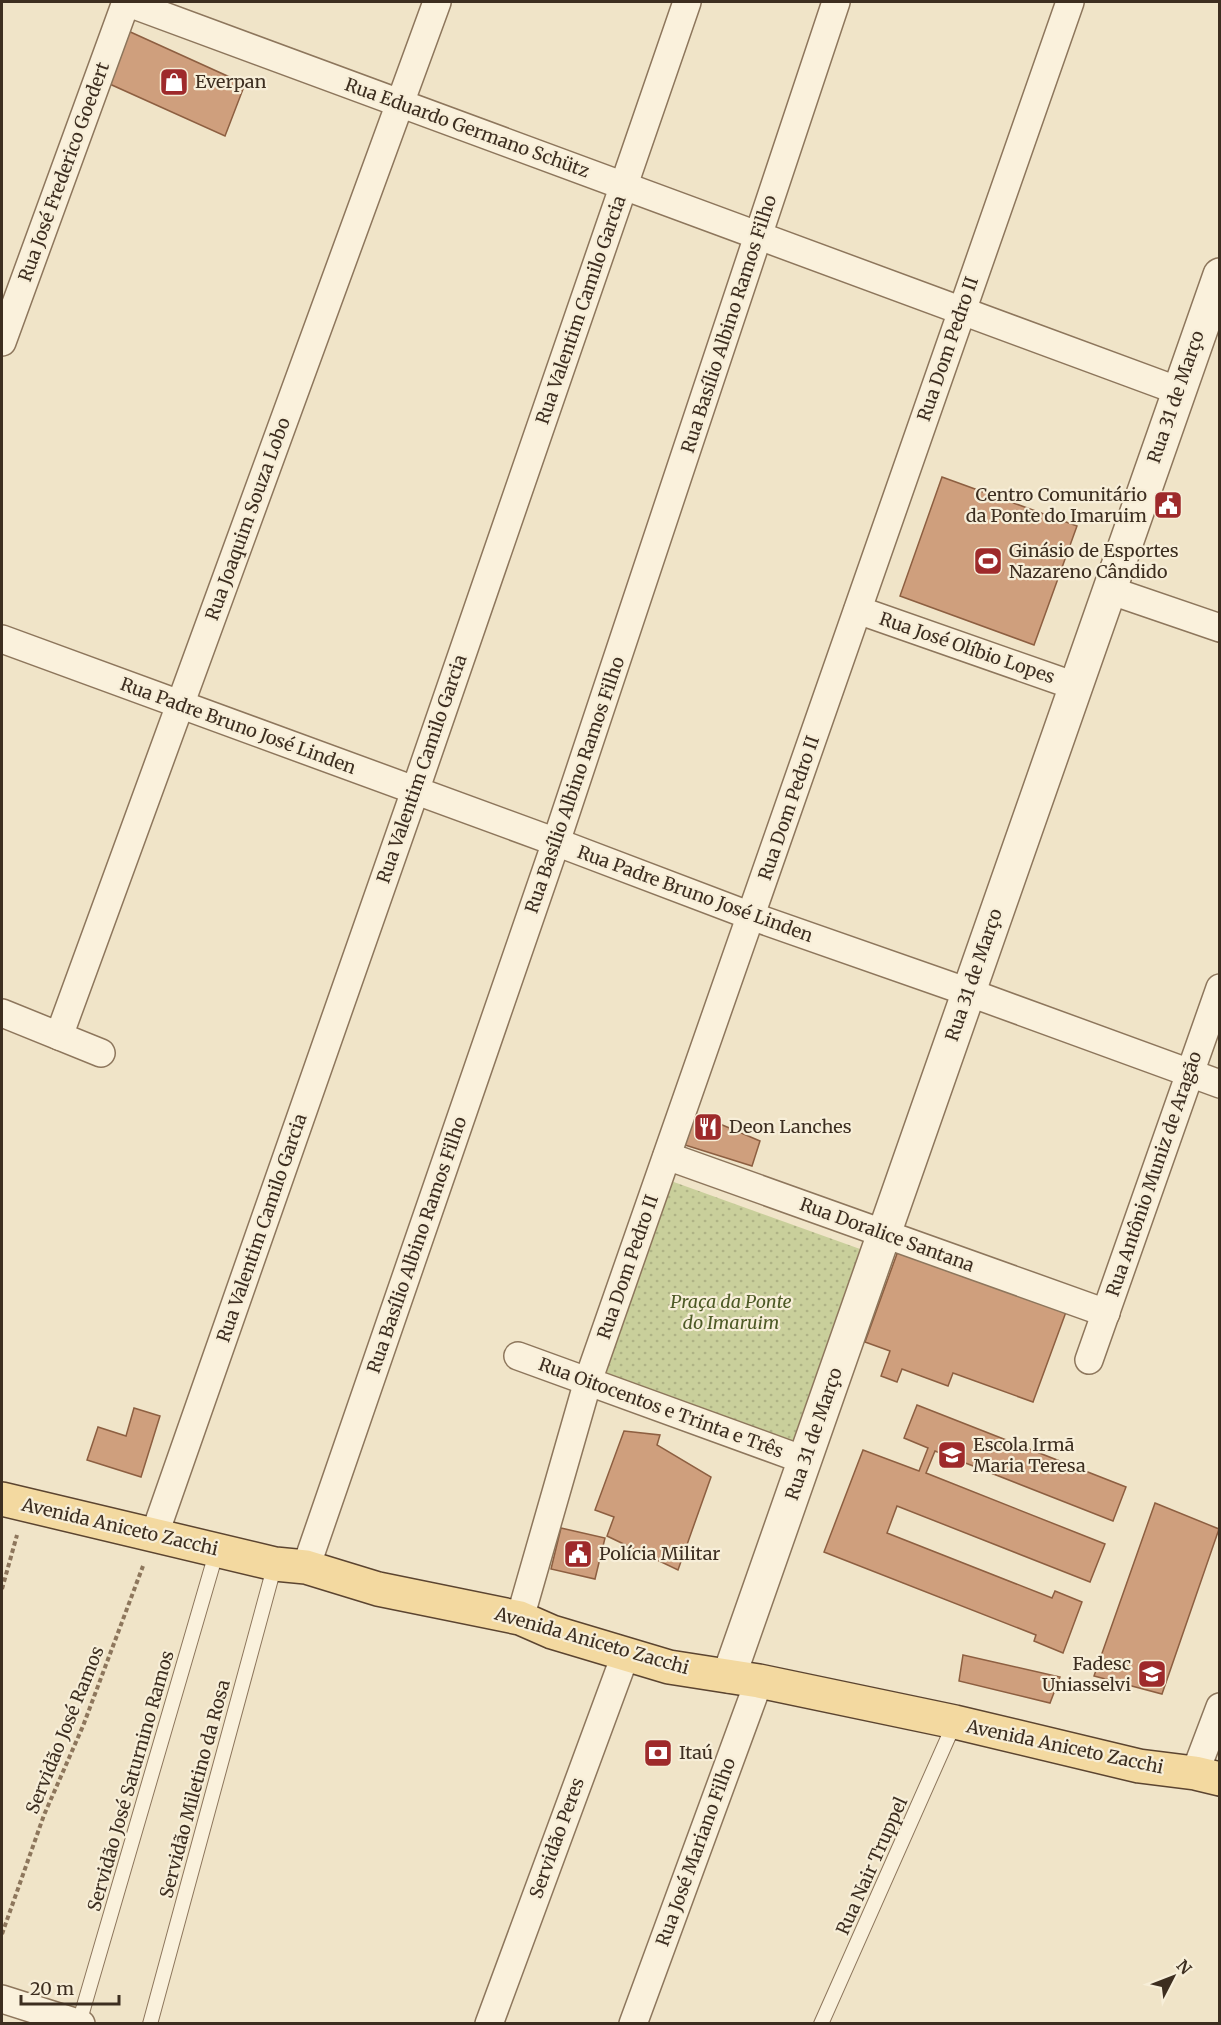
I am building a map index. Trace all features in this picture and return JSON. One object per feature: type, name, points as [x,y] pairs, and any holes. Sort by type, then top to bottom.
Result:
[{"type":"main road","name":"Avenida Aniceto Zacchi","points":[[13,1502],[154,1536],[291,1565],[378,1589],[520,1618],[552,1632],[669,1667],[744,1678],[955,1722],[1139,1766],[1207,1776]]},
{"type":"street","name":"Rua Eduardo Germano Schütz","points":[[126,2],[1179,391]]},
{"type":"street","name":"Rua José Frederico Goedert","points":[[2,342],[126,2]]},
{"type":"street","name":"Rua Joaquim Souza Lobo","points":[[59,1036],[437,2]]},
{"type":"street","name":"Rua Valentim Camilo Garcia","points":[[154,1536],[687,2]]},
{"type":"street","name":"Rua Basílio Albino Ramos Filho","points":[[291,1565],[556,842],[836,2]]},
{"type":"street","name":"Rua Dom Pedro II","points":[[520,1618],[588,1381],[1070,2]]},
{"type":"street","name":"Rua 31 de Março","points":[[744,1678],[804,1461],[1220,274]]},
{"type":"street","points":[[1109,590],[1220,628]]},
{"type":"street","name":"Rua José Olíbio Lopes","points":[[858,609],[1076,686]]},
{"type":"street","name":"Rua Padre Bruno José Linden","points":[[2,639],[751,916],[969,992],[1220,1084]]},
{"type":"street","name":"Rua Antônio Muniz de Aragão","points":[[1089,1360],[1220,988]]},
{"type":"street","points":[[2,1013],[100,1053]]},
{"type":"street","name":"Rua Doralice Santana","points":[[667,1156],[1106,1313]]},
{"type":"street","name":"Rua Oitocentos e Trinta e Três","points":[[518,1356],[804,1461]]},
{"type":"street","name":"Servidão Peres","points":[[489,2024],[626,1653]]},
{"type":"street","name":"Rua José Mariano Filho","points":[[633,2024],[744,1678]]},
{"type":"street","points":[[1207,1776],[1220,1707]]},
{"type":"street","points":[[2,1999],[80,2023]]},
{"type":"lane","name":"Servidão José Saturnino Ramos","points":[[80,2023],[217,1549]]},
{"type":"lane","name":"Servidão Miletino da Rosa","points":[[150,2024],[291,1565]]},
{"type":"lane","name":"Rua Nair Truppel","points":[[821,2024],[955,1722]]},
{"type":"path","points":[[2,1589],[13,1502]]},
{"type":"path","name":"Servidão José Ramos","points":[[2,1934],[44,1815],[86,1719],[154,1536]]},
{"type":"green space","name":"Praça da Ponte do Imaruim","points":[[671,1181],[860,1249],[792,1443],[603,1375]]},
{"type":"building","name":"Everpan","points":[[126,30],[245,84],[225,136],[103,81]]},
{"type":"building","name":"Ginásio de Esportes Nazareno Cândido","points":[[942,477],[1077,526],[1034,645],[900,596]]},
{"type":"building","name":"Deon Lanches","points":[[694,1113],[760,1141],[752,1166],[685,1145]]},
{"type":"building","points":[[898,1251],[1066,1312],[1033,1402],[953,1373],[948,1386],[902,1369],[897,1382],[881,1376],[890,1351],[865,1342]]},
{"type":"building","points":[[917,1405],[1126,1487],[1113,1521],[935,1451],[926,1473],[1105,1544],[1090,1582],[897,1506],[887,1533],[1052,1598],[1055,1591],[1082,1602],[1063,1653],[1034,1641],[1036,1635],[824,1552],[863,1450],[919,1471],[928,1448],[904,1438]]},
{"type":"building","points":[[134,1408],[160,1416],[141,1477],[87,1460],[98,1427],[126,1436]]},
{"type":"building","points":[[624,1431],[660,1435],[657,1445],[711,1477],[678,1570],[607,1536],[614,1517],[595,1510]]},
{"type":"building","points":[[1155,1503],[1219,1529],[1162,1694],[1094,1676]]},
{"type":"building","name":"Polícia Militar","points":[[561,1528],[605,1538],[595,1579],[551,1569]]},
{"type":"building","points":[[963,1655],[1060,1677],[1050,1703],[959,1681]]},
{"type":"place","name":"Everpan","points":[[174,82]]},
{"type":"place","name":"Centro Comunitário da Ponte do Imaruim","points":[[1168,505]]},
{"type":"place","name":"Ginásio de Esportes Nazareno Cândido","points":[[988,561]]},
{"type":"place","name":"Deon Lanches","points":[[708,1127]]},
{"type":"place","name":"Escola Irmã Maria Teresa","points":[[952,1455]]},
{"type":"place","name":"Polícia Militar","points":[[578,1554]]},
{"type":"place","name":"Fadesc Uniasselvi","points":[[1152,1674]]},
{"type":"place","name":"Itaú","points":[[658,1753]]}]
